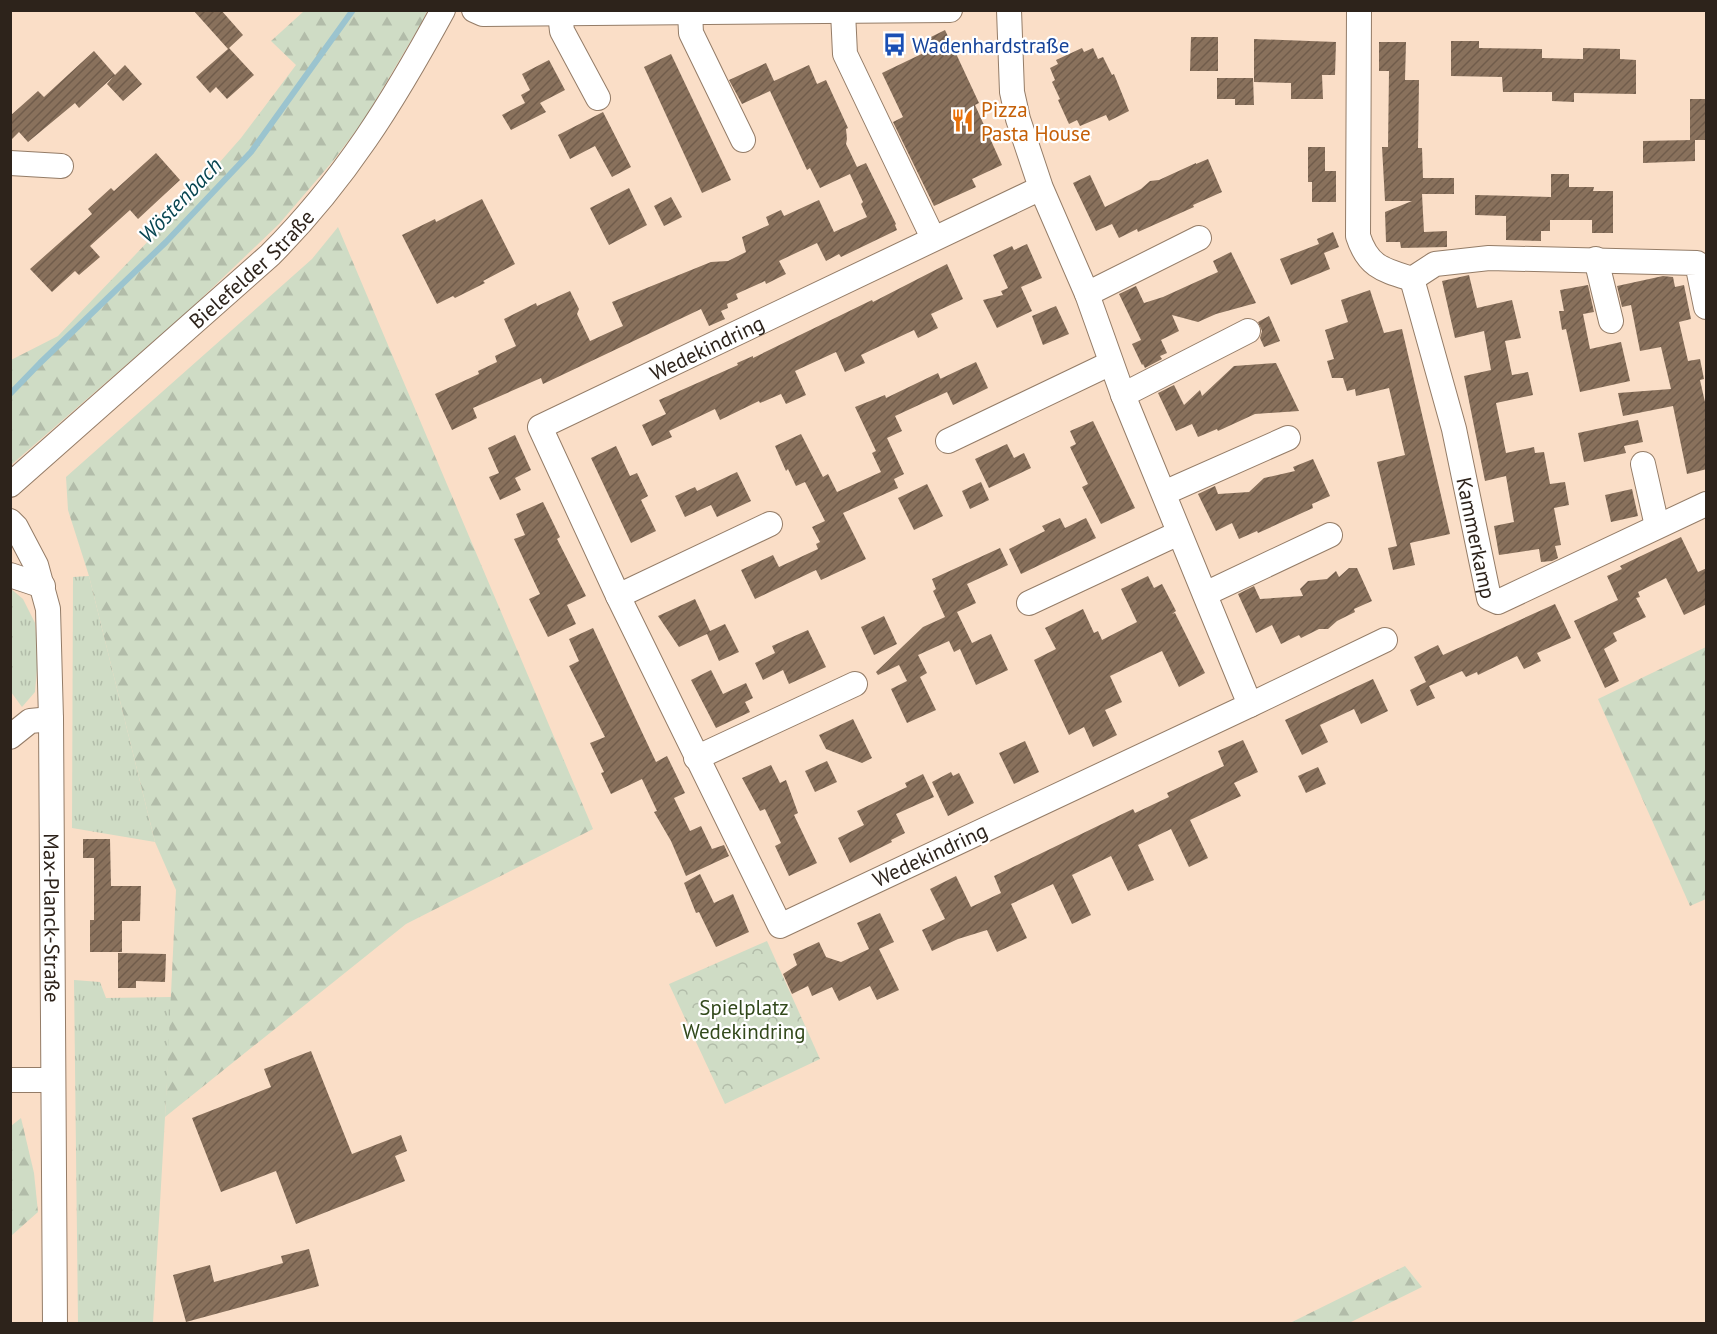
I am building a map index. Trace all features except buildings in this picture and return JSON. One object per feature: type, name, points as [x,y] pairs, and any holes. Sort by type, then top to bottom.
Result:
[{"type":"street","name":"Bielefelder Straße","points":[[10,485],[262,262],[299,226],[342,174],[374,127],[405,80],[443,10]]},
{"type":"street","points":[[474,10],[483,14],[950,10]]},
{"type":"street","points":[[1009,10],[1012,92],[1018,119],[1041,188],[1087,294],[1123,394],[1250,705]]},
{"type":"street","points":[[1359,10],[1358,236],[1364,253],[1373,264],[1412,279],[1435,264],[1489,258],[1697,262],[1707,307]]},
{"type":"street","points":[[690,12],[691,33],[743,140]]},
{"type":"street","points":[[843,12],[845,54],[933,238]]},
{"type":"street","points":[[560,13],[562,31],[598,98]]},
{"type":"street","points":[[10,163],[61,166]]},
{"type":"street","name":"Wedekindring","points":[[1041,188],[540,427],[618,596],[780,926],[1385,640]]},
{"type":"street","points":[[1087,294],[1198,238]]},
{"type":"street","points":[[1596,259],[1611,321]]},
{"type":"street","name":"Kammerkamp","points":[[1412,279],[1454,429],[1489,598],[1498,602],[1707,504]]},
{"type":"street","points":[[1123,394],[1248,331]]},
{"type":"street","points":[[948,441],[1111,363]]},
{"type":"street","points":[[1164,493],[1288,438]]},
{"type":"street","points":[[1643,464],[1657,526]]},
{"type":"street","name":"Max-Planck-Straße","points":[[10,521],[16,527],[36,565],[48,609],[51,719],[55,1323]]},
{"type":"street","points":[[618,596],[770,524]]},
{"type":"street","points":[[1029,603],[1179,533]]},
{"type":"street","points":[[1205,594],[1330,535]]},
{"type":"street","points":[[10,575],[43,586]]},
{"type":"street","points":[[696,758],[855,684]]},
{"type":"street","points":[[10,737],[30,721],[51,719]]},
{"type":"street","points":[[10,1080],[52,1080]]},
{"type":"green space","points":[[304,11],[427,11],[364,120],[333,161],[279,224],[187,312],[11,465],[11,360],[58,336],[174,214],[241,138],[296,65],[271,41]]},
{"type":"green space","points":[[338,227],[593,829],[406,924],[165,1117],[176,890],[155,842],[89,576],[68,510],[66,477],[312,259]]},
{"type":"green space","points":[[89,576],[155,842],[72,828],[73,577]]},
{"type":"green space","points":[[10,588],[23,599],[35,623],[38,658],[35,692],[22,707],[11,692]]},
{"type":"green space","points":[[1706,647],[1706,899],[1690,906],[1598,699]]},
{"type":"green space","name":"Spielplatz Wedekindring","points":[[767,941],[820,1059],[725,1104],[669,984]]},
{"type":"green space","points":[[74,980],[100,982],[106,998],[172,997],[153,1323],[78,1323]]},
{"type":"green space","points":[[21,1118],[34,1173],[38,1212],[11,1236],[11,1126]]},
{"type":"green space","points":[[1405,1266],[1422,1287],[1349,1323],[1290,1323]]},
{"type":"waterway","name":"Wöstenbach","points":[[10,394],[166,242],[251,152],[353,10]]},
{"type":"place","name":"Wadenhardstraße","points":[[894,45]]},
{"type":"place","name":"Pizza Pasta House","points":[[963,121]]}]
